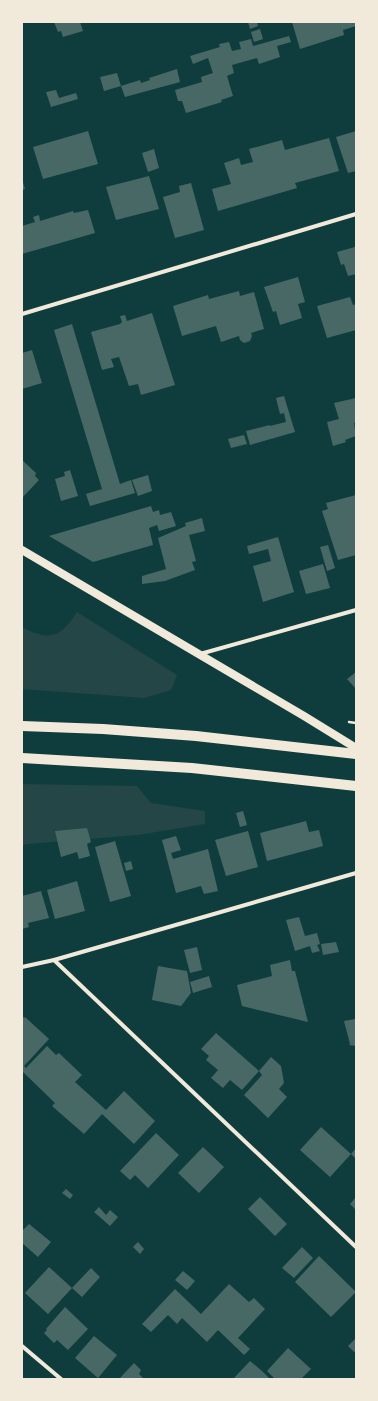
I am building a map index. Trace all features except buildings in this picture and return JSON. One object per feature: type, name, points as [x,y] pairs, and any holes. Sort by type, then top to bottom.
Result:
[{"type":"main road","points":[[22,550],[356,748]]},
{"type":"main road","points":[[22,726],[103,728],[196,736],[356,754]]},
{"type":"main road","points":[[22,758],[192,768],[356,786]]},
{"type":"street","points":[[22,314],[356,214]]},
{"type":"street","points":[[199,654],[356,610]]},
{"type":"street","points":[[22,967],[54,960],[356,873]]},
{"type":"street","points":[[54,960],[356,1247]]},
{"type":"street","points":[[22,1346],[61,1379]]},
{"type":"shaded area","points":[[77,612],[177,675],[171,690],[144,698],[22,689],[22,627],[40,634],[54,634],[60,632],[66,627]]},
{"type":"shaded area","points":[[22,784],[137,786],[151,803],[205,811],[205,824],[138,835],[27,844],[22,846]]}]
